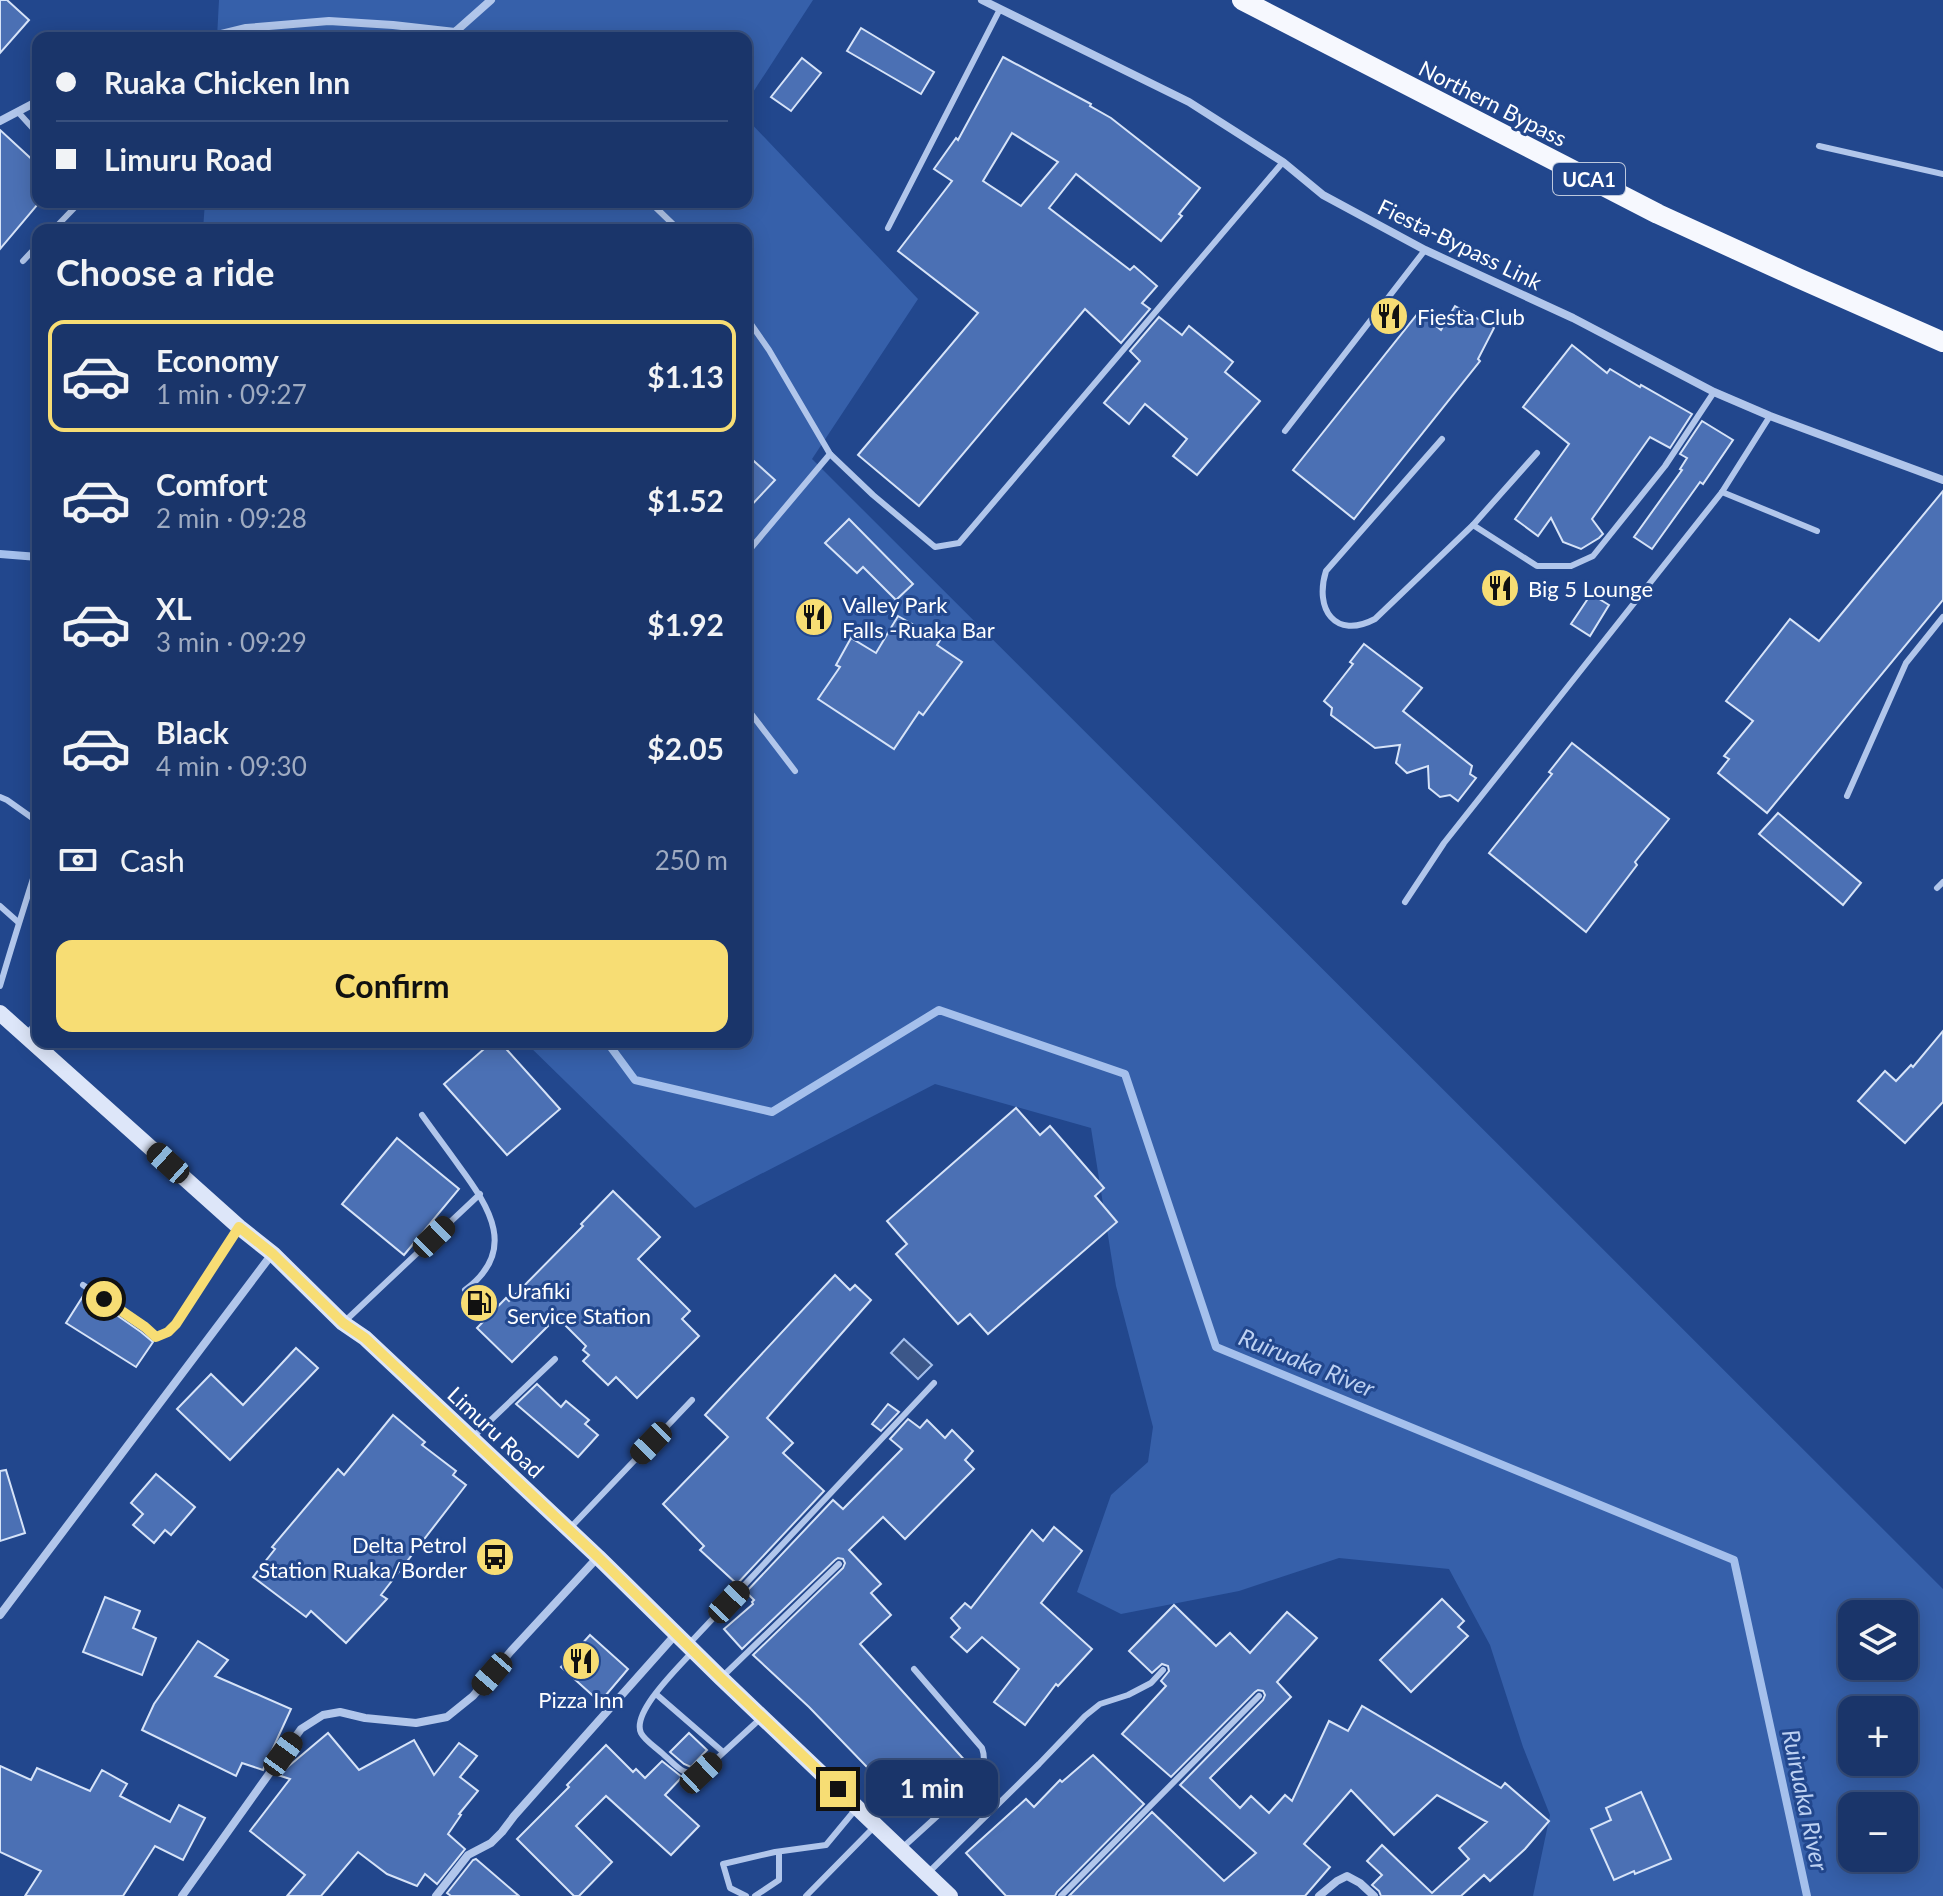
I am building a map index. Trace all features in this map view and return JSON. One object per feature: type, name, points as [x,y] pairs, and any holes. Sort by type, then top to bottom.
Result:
[{"type":"main road","name":"Northern Bypass","points":[[1242,0],[1658,214],[1943,342]]},
{"type":"main road","name":"Limuru Road","points":[[0,1013],[32,1041]]},
{"type":"main road","name":"Limuru Road","points":[[39,1048],[273,1254],[343,1323],[365,1338],[950,1896]]},
{"type":"street","points":[[462,32],[491,0]]},
{"type":"street","name":"Fiesta-Bypass Link","points":[[982,0],[1189,102],[1283,162],[1323,195],[1425,250],[1573,318],[1714,392],[1943,480]]},
{"type":"street","points":[[230,32],[329,21],[439,32]]},
{"type":"street","points":[[0,121],[32,104]]},
{"type":"street","points":[[0,1615],[273,1254]]},
{"type":"street","points":[[182,1896],[301,1729],[323,1715],[340,1712],[416,1723],[447,1717],[473,1696],[598,1557]]},
{"type":"street","points":[[436,1896],[468,1855],[483,1848],[502,1832],[514,1816],[686,1643]]},
{"type":"street","points":[[1319,1896],[1347,1876],[1374,1896]]},
{"type":"lane","points":[[888,228],[1000,9]]},
{"type":"lane","points":[[18,112],[32,127]]},
{"type":"lane","points":[[1819,146],[1943,174]]},
{"type":"lane","points":[[752,326],[830,454],[935,547],[959,543],[1283,162]]},
{"type":"lane","points":[[59,224],[74,208]]},
{"type":"lane","points":[[656,208],[673,224]]},
{"type":"lane","points":[[1285,431],[1425,250]]},
{"type":"lane","points":[[23,261],[32,251]]},
{"type":"lane","points":[[1473,525],[1537,566],[1571,566],[1593,556],[1665,466],[1714,392]]},
{"type":"lane","points":[[1405,902],[1444,843],[1722,492],[1770,416]]},
{"type":"lane","points":[[1442,439],[1326,571],[1322,596],[1330,617],[1341,625],[1362,626],[1375,619],[1473,525],[1537,453]]},
{"type":"lane","points":[[752,547],[830,454]]},
{"type":"lane","points":[[1722,492],[1817,531]]},
{"type":"lane","points":[[1847,796],[1906,663],[1943,617]]},
{"type":"lane","points":[[752,715],[795,771]]},
{"type":"lane","points":[[0,797],[32,818]]},
{"type":"lane","points":[[0,986],[32,884]]},
{"type":"lane","points":[[0,906],[18,922]]},
{"type":"lane","points":[[25,1035],[32,1028]]},
{"type":"lane","points":[[422,1115],[480,1194],[490,1213],[495,1247],[492,1259],[478,1281],[465,1290]]},
{"type":"lane","points":[[343,1323],[480,1194]]},
{"type":"lane","points":[[83,1285],[156,1337],[176,1324],[239,1227]]},
{"type":"lane","points":[[471,1439],[555,1359]]},
{"type":"lane","points":[[762,1716],[701,1773],[683,1772],[640,1730],[647,1704],[686,1643],[934,1383]]},
{"type":"lane","points":[[568,1530],[692,1400]]},
{"type":"lane","points":[[721,1678],[839,1564]]},
{"type":"lane","points":[[901,1849],[978,1779],[984,1765],[982,1748],[914,1669]]},
{"type":"lane","points":[[926,1875],[1085,1716],[1100,1704],[1151,1683],[1163,1670]]},
{"type":"lane","points":[[656,1694],[723,1752]]},
{"type":"lane","points":[[1061,1896],[1259,1696]]},
{"type":"lane","points":[[746,1896],[730,1888],[723,1864],[826,1845],[857,1807]]},
{"type":"lane","points":[[806,1896],[876,1825]]},
{"type":"lane","points":[[755,1896],[779,1880],[779,1852]]},
{"type":"shaded area","points":[[219,0],[813,0],[752,94],[752,32],[217,32]]},
{"type":"shaded area","points":[[752,124],[918,299],[812,459],[1943,1589],[1943,1896],[1533,1896],[1550,1815],[1523,1747],[1490,1645],[1449,1569],[1339,1558],[1239,1591],[1121,1614],[1077,1592],[1111,1495],[1148,1462],[1153,1427],[1116,1286],[1091,1128],[935,1084],[695,1208],[531,1048],[752,1048],[752,224],[203,224],[205,208],[752,208]]},
{"type":"shaded area","points":[[904,1339],[932,1365],[918,1379],[891,1353]]},
{"type":"building","points":[[0,0],[7,0],[29,20],[0,53]]},
{"type":"building","points":[[861,28],[934,72],[921,94],[847,51]]},
{"type":"building","points":[[1003,57],[1091,104],[1200,188],[1161,241],[1076,174],[1049,208],[1130,270],[1134,266],[1157,286],[1142,303],[1150,309],[1121,343],[1085,309],[919,506],[858,455],[978,313],[898,251],[952,181],[934,169],[956,138],[958,140]],"holes":[[[1012,133],[1058,162],[1021,206],[983,181]]]},
{"type":"building","points":[[802,58],[821,73],[791,111],[771,97]]},
{"type":"building","points":[[0,130],[32,159],[32,208],[35,208],[0,249]]},
{"type":"building","points":[[1455,306],[1494,328],[1478,359],[1480,361],[1354,519],[1293,470],[1419,312],[1441,330]]},
{"type":"building","points":[[1159,317],[1182,335],[1189,326],[1233,362],[1225,372],[1260,401],[1197,475],[1173,456],[1187,439],[1145,404],[1129,424],[1104,403],[1140,361],[1130,351]]},
{"type":"building","points":[[1572,345],[1607,373],[1610,369],[1692,414],[1670,448],[1650,437],[1592,519],[1603,534],[1581,549],[1563,542],[1551,518],[1538,536],[1515,519],[1569,444],[1523,407]]},
{"type":"building","points":[[1702,421],[1733,440],[1652,549],[1634,537],[1682,470],[1687,458],[1680,454]]},
{"type":"building","points":[[752,459],[775,480],[752,505]]},
{"type":"building","points":[[1943,491],[1943,600],[1767,813],[1718,773],[1729,759],[1724,756],[1753,721],[1726,701],[1790,619],[1819,641]]},
{"type":"building","points":[[849,519],[913,584],[896,600],[863,567],[857,573],[825,543]]},
{"type":"building","points":[[1591,594],[1609,605],[1590,636],[1571,624]]},
{"type":"building","points":[[898,616],[940,640],[937,645],[962,662],[923,715],[919,712],[894,749],[818,699],[840,667],[836,665],[851,638],[876,653]]},
{"type":"building","points":[[1364,644],[1422,688],[1403,711],[1472,766],[1470,774],[1476,778],[1458,801],[1450,795],[1440,797],[1429,788],[1428,766],[1407,773],[1396,763],[1400,745],[1375,748],[1331,715],[1332,708],[1324,701],[1353,664],[1350,662]]},
{"type":"building","points":[[1572,743],[1669,819],[1586,932],[1489,853],[1552,774],[1549,772]]},
{"type":"building","points":[[1778,813],[1861,883],[1843,905],[1759,834]]},
{"type":"building","points":[[1943,1031],[1943,1102],[1905,1143],[1858,1101],[1885,1071],[1896,1081],[1911,1065],[1913,1067]]},
{"type":"building","points":[[485,1048],[505,1048],[560,1109],[507,1155],[444,1084]]},
{"type":"building","points":[[1016,1108],[1040,1135],[1050,1126],[1104,1188],[1095,1196],[1117,1222],[988,1334],[970,1314],[958,1324],[896,1254],[907,1244],[887,1221]]},
{"type":"building","points":[[397,1138],[459,1189],[404,1255],[342,1204]]},
{"type":"building","points":[[613,1191],[660,1237],[638,1259],[690,1311],[682,1319],[699,1336],[637,1398],[616,1377],[608,1385],[583,1361],[589,1355],[583,1350],[586,1346],[557,1317],[512,1362],[477,1328],[506,1298],[509,1301]]},
{"type":"building","points":[[835,1275],[850,1290],[855,1285],[871,1300],[767,1418],[793,1443],[783,1453],[824,1491],[737,1584],[700,1550],[704,1546],[663,1504],[728,1437],[705,1415]]},
{"type":"building","points":[[85,1293],[153,1342],[136,1367],[66,1323]]},
{"type":"building","points":[[296,1348],[318,1368],[230,1460],[177,1409],[211,1374],[243,1405]]},
{"type":"building","points":[[537,1384],[561,1407],[566,1401],[589,1420],[585,1424],[598,1435],[578,1457],[516,1404]]},
{"type":"building","points":[[888,1404],[899,1412],[881,1431],[872,1424]]},
{"type":"building","points":[[393,1415],[425,1442],[422,1445],[456,1471],[453,1475],[466,1485],[381,1595],[387,1599],[346,1643],[311,1611],[306,1617],[253,1577],[275,1549],[272,1547],[338,1469],[344,1475]]},
{"type":"building","points":[[908,1419],[920,1428],[927,1420],[945,1438],[952,1430],[973,1451],[965,1460],[974,1469],[905,1539],[883,1517],[849,1550],[881,1584],[871,1593],[891,1615],[860,1644],[968,1764],[934,1794],[916,1775],[894,1795],[809,1707],[753,1655],[843,1568],[843,1559],[835,1560],[742,1649],[724,1629],[753,1604],[754,1600],[746,1592],[833,1500],[843,1509],[902,1449],[890,1439]]},
{"type":"building","points":[[6,1470],[25,1533],[0,1541],[0,1471]]},
{"type":"building","points":[[156,1474],[195,1507],[171,1535],[165,1530],[154,1543],[133,1525],[143,1514],[131,1503]]},
{"type":"building","points":[[1054,1527],[1082,1551],[1041,1603],[1092,1649],[1058,1686],[1056,1684],[1025,1725],[994,1702],[1019,1669],[982,1637],[967,1652],[951,1637],[960,1628],[951,1618],[965,1603],[971,1608],[1032,1530],[1043,1541]]},
{"type":"building","points":[[105,1597],[140,1611],[133,1628],[156,1638],[142,1675],[83,1652]]},
{"type":"building","points":[[1442,1599],[1464,1621],[1458,1627],[1468,1636],[1411,1692],[1380,1660]]},
{"type":"building","points":[[1174,1605],[1216,1646],[1230,1633],[1250,1653],[1287,1612],[1317,1638],[1277,1682],[1291,1697],[1210,1778],[1240,1808],[1251,1796],[1269,1813],[1285,1795],[1292,1801],[1329,1721],[1348,1731],[1362,1706],[1501,1788],[1505,1783],[1549,1821],[1525,1849],[1490,1881],[1484,1875],[1461,1896],[1381,1896],[1372,1885],[1382,1875],[1367,1861],[1382,1845],[1432,1893],[1469,1859],[1459,1848],[1487,1822],[1437,1795],[1394,1835],[1351,1790],[1304,1844],[1330,1867],[1305,1896],[1069,1896],[1152,1812],[1224,1881],[1256,1853],[1180,1785],[1263,1700],[1263,1691],[1255,1692],[1171,1777],[1122,1734],[1166,1686],[1161,1681],[1169,1671],[1168,1666],[1162,1664],[1152,1673],[1129,1651]]},
{"type":"building","points":[[590,1635],[628,1669],[600,1702],[561,1667]]},
{"type":"building","points":[[198,1641],[228,1660],[215,1676],[291,1709],[263,1770],[242,1763],[236,1776],[142,1730],[154,1704]]},
{"type":"building","points":[[328,1733],[359,1770],[414,1740],[434,1775],[459,1743],[477,1756],[460,1777],[478,1791],[459,1814],[448,1834],[465,1849],[437,1884],[425,1874],[417,1886],[387,1874],[358,1852],[321,1896],[287,1896],[305,1875],[250,1831],[290,1779],[278,1775]]},
{"type":"building","points":[[689,1733],[707,1750],[691,1767],[670,1752]]},
{"type":"building","points":[[606,1745],[633,1772],[636,1769],[645,1778],[662,1761],[682,1777],[665,1795],[699,1826],[671,1855],[606,1796],[576,1826],[612,1862],[579,1896],[574,1896],[517,1839]]},
{"type":"building","points":[[1093,1755],[1144,1804],[1055,1896],[1006,1896],[966,1853],[1026,1799],[1034,1807],[1060,1780],[1062,1782]]},
{"type":"building","points":[[0,1766],[31,1780],[37,1768],[90,1791],[102,1770],[127,1784],[120,1796],[170,1822],[179,1805],[205,1818],[183,1860],[155,1846],[123,1896],[25,1896],[41,1871],[0,1852]]},
{"type":"building","points":[[1641,1792],[1671,1859],[1614,1880],[1591,1829],[1611,1820],[1606,1808]]},
{"type":"building","points":[[476,1859],[519,1896],[451,1896],[447,1893]]},
{"type":"waterway","name":"Ruiruaka River","points":[[0,554],[32,557]]},
{"type":"waterway","name":"Ruiruaka River","points":[[611,1048],[635,1080],[772,1112],[939,1010],[1125,1074],[1216,1347],[1734,1560],[1807,1896]]},
{"type":"place","name":"Fiesta Club","points":[[1389,316]]},
{"type":"place","name":"Big 5 Lounge","points":[[1500,588]]},
{"type":"place","name":"Valley Park Falls -Ruaka Bar","points":[[814,617]]},
{"type":"place","name":"Urafiki Service Station","points":[[479,1303]]},
{"type":"place","name":"Delta Petrol Station Ruaka/Border","points":[[495,1557]]},
{"type":"place","name":"Pizza Inn","points":[[581,1661]]},
{"type":"route","points":[[104,1299],[156,1337],[168,1332],[239,1227],[273,1254],[343,1323],[365,1338],[838,1789]]}]
